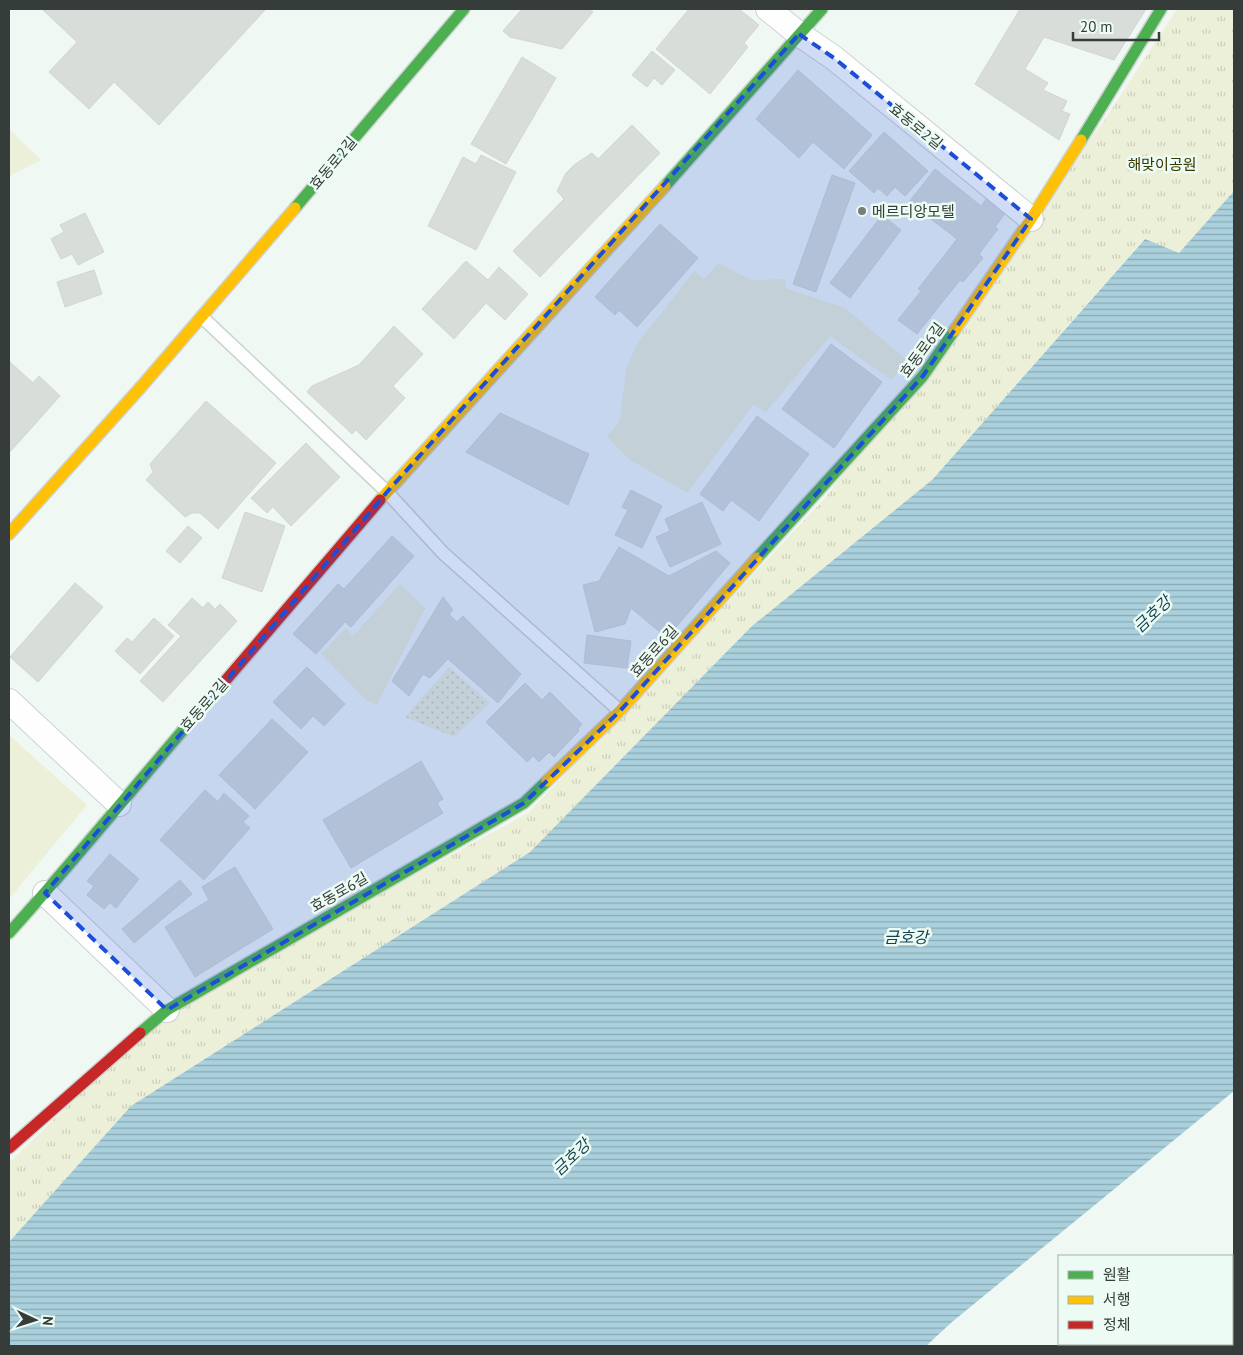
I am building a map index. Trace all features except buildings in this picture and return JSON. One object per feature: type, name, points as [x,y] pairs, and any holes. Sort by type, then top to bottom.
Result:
[{"type":"street","name":"효동로2길","points":[[9,534],[202,317],[464,9]]},
{"type":"street","name":"효동로2길","points":[[768,9],[799,34],[834,58],[1031,219]]},
{"type":"street","points":[[799,34],[822,9]]},
{"type":"street","name":"효동로6길","points":[[9,1148],[167,1010],[524,803],[620,711],[924,376],[1031,219],[1161,9]]},
{"type":"street","name":"효동로2길","points":[[119,804],[388,492],[626,230],[799,34]]},
{"type":"street","points":[[9,701],[119,804],[9,933]]},
{"type":"street","points":[[45,893],[167,1010]]},
{"type":"lane","points":[[202,317],[388,492],[443,553],[620,711]]},
{"type":"highlighted area","points":[[799,34],[834,58],[1031,219],[923,376],[620,711],[524,803],[167,1010],[45,893],[387,492]]},
{"type":"green space","name":"해맞이공원","points":[[1177,9],[1234,9],[1234,191],[1179,253],[1144,239],[932,480],[752,626],[530,852],[131,1106],[9,1242],[9,1163],[167,1010],[528,813],[826,497],[1103,122]]},
{"type":"green space","points":[[9,129],[41,160],[9,176]]},
{"type":"green space","points":[[718,263],[751,280],[786,279],[785,288],[845,308],[908,361],[891,380],[830,336],[766,412],[753,405],[687,493],[629,459],[607,437],[620,420],[626,369],[637,344],[694,271],[704,279]]},
{"type":"green space","points":[[400,584],[425,608],[377,705],[366,700],[321,654],[346,628],[353,636]]},
{"type":"green space","points":[[449,667],[490,703],[454,737],[405,717]]},
{"type":"green space","points":[[9,735],[87,805],[9,899]]},
{"type":"water","name":"금호강","points":[[1234,191],[1234,1091],[952,1322],[926,1346],[9,1346],[9,1242],[131,1106],[530,852],[752,626],[932,480],[1145,239],[1179,253]]},
{"type":"traffic: fast","points":[[295,208],[464,9]]},
{"type":"traffic: fast","points":[[665,186],[822,9]]},
{"type":"traffic: fast","points":[[1081,140],[1161,9]]},
{"type":"traffic: fast","points":[[757,558],[923,376],[954,331]]},
{"type":"traffic: fast","points":[[9,933],[202,708]]},
{"type":"traffic: fast","points":[[140,1033],[167,1010],[524,803],[547,781]]},
{"type":"traffic: slow","points":[[954,331],[1031,219],[1081,140]]},
{"type":"traffic: slow","points":[[380,500],[665,186]]},
{"type":"traffic: slow","points":[[9,534],[141,387],[295,208]]},
{"type":"traffic: slow","points":[[547,781],[620,711],[757,558]]},
{"type":"traffic: jam","points":[[202,708],[380,500]]},
{"type":"traffic: jam","points":[[9,1148],[140,1033]]},
{"type":"place","name":"메르디앙모텔","points":[[862,211]]}]
